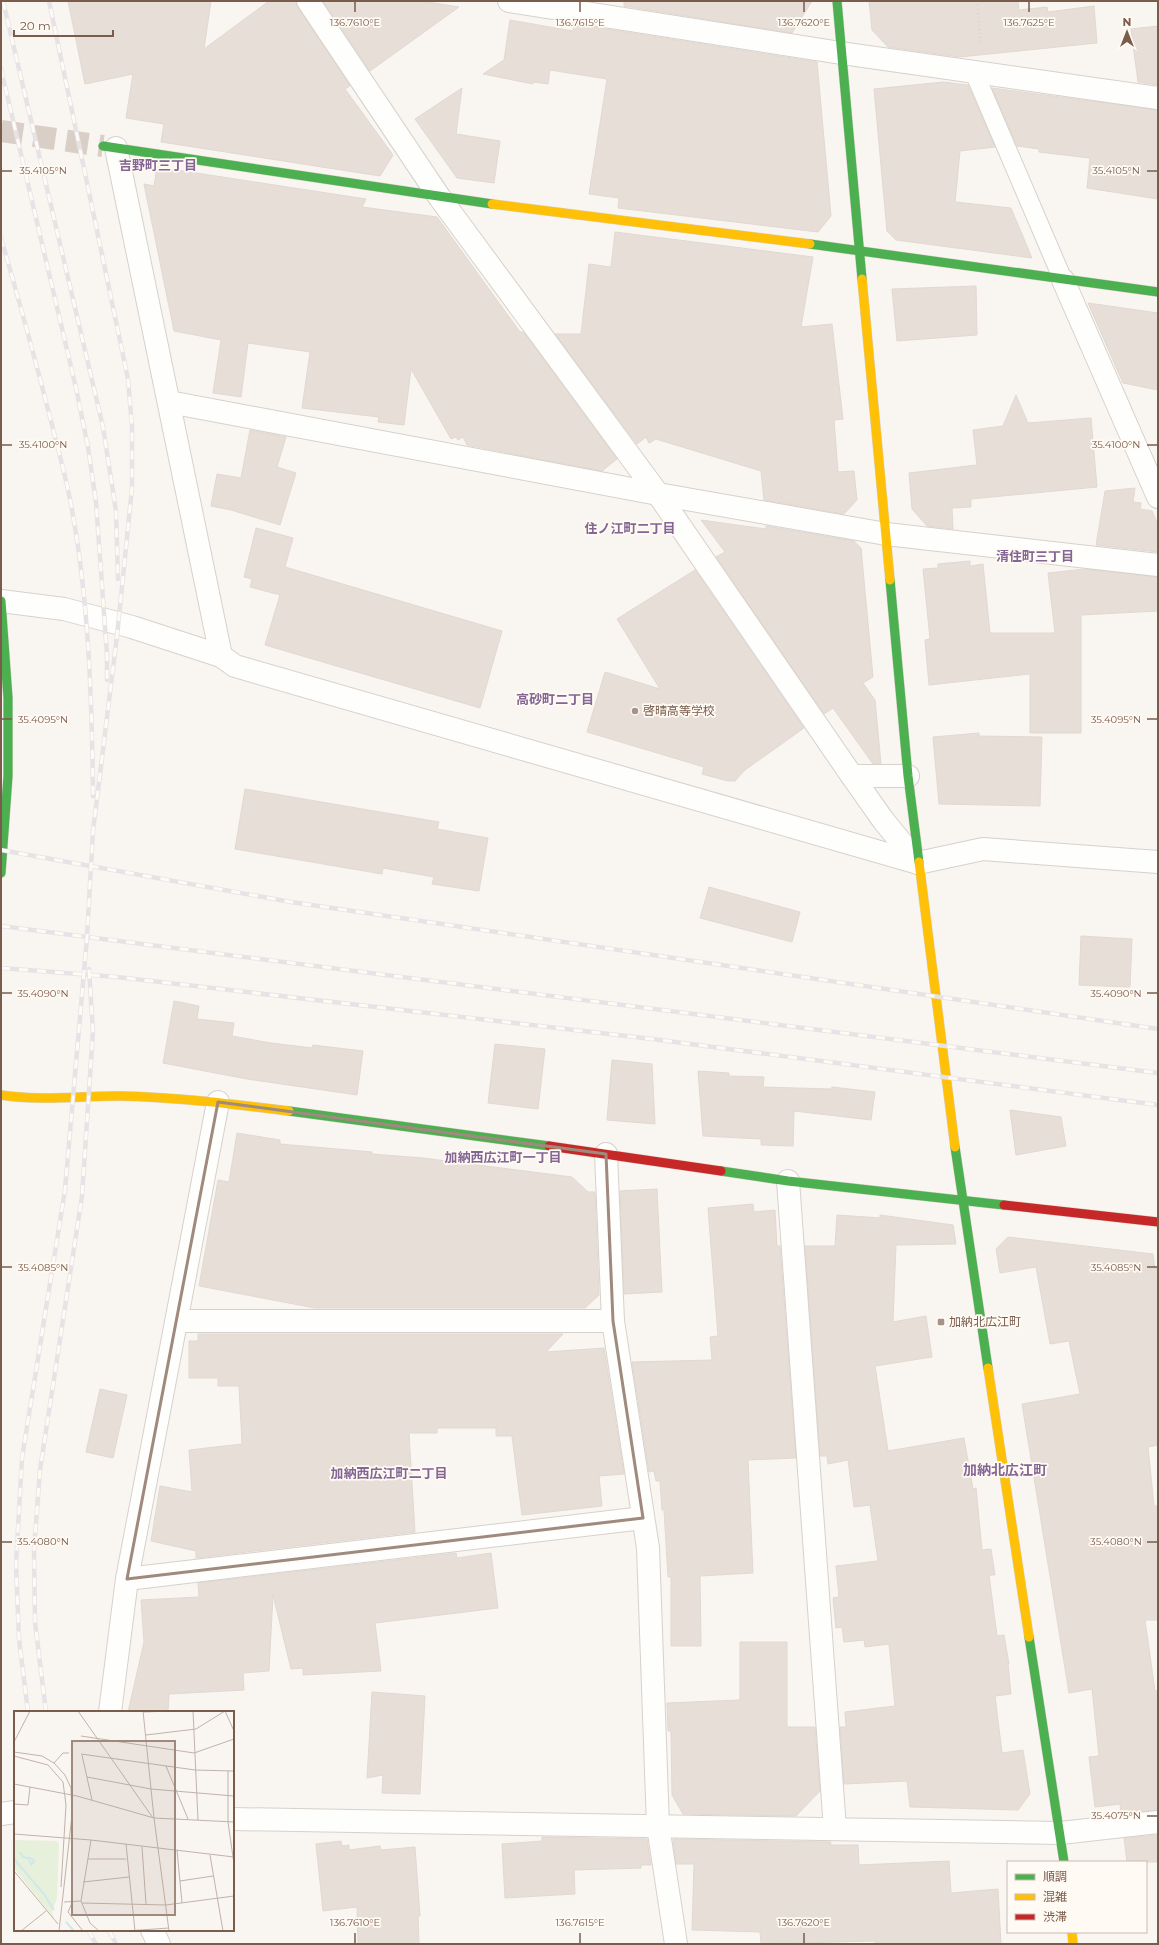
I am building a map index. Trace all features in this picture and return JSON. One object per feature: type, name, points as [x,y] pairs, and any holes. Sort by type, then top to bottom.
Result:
[{"type":"main road","points":[[837,1],[908,776],[918,863],[962,1199],[1061,1833],[1064,1861]]},
{"type":"main road","points":[[110,147],[440,198],[859,251],[1158,292]]},
{"type":"main road","points":[[1,601],[8,698],[8,776],[1,873]]},
{"type":"main road","points":[[1,1096],[19,1098],[120,1096],[218,1102],[606,1154],[788,1181],[962,1199],[1158,1222]]},
{"type":"main road","points":[[1072,1933],[1073,1944]]},
{"type":"street","points":[[308,1],[440,198],[658,494],[883,820],[918,863]]},
{"type":"street","points":[[509,1],[842,53],[1158,98]]},
{"type":"street","points":[[110,147],[169,402],[222,656]]},
{"type":"street","points":[[1063,280],[1158,497]]},
{"type":"street","points":[[169,402],[658,494],[886,534],[1158,565]]},
{"type":"street","points":[[1,601],[64,609],[132,627],[222,656],[235,666],[918,863],[983,849],[1158,862]]},
{"type":"street","points":[[852,776],[908,776]]},
{"type":"street","points":[[110,1711],[127,1579],[178,1321],[218,1102]]},
{"type":"street","points":[[606,1154],[613,1321],[648,1548],[658,1826],[676,1944]]},
{"type":"street","points":[[788,1181],[835,1829]]},
{"type":"street","points":[[178,1321],[613,1321]]},
{"type":"street","points":[[127,1579],[643,1518]]},
{"type":"street","points":[[234,1818],[1061,1833],[1158,1822]]},
{"type":"street","points":[[152,1931],[159,1944]]},
{"type":"lane","points":[[979,73],[1063,280]]},
{"type":"path","points":[[977,1],[979,73]]},
{"type":"highlighted area","points":[[218,1102],[606,1154],[613,1321],[643,1518],[127,1579]]},
{"type":"building","points":[[68,1],[211,1],[204,49],[269,1],[296,1],[298,8],[350,86],[345,89],[393,155],[380,176],[161,142],[164,124],[126,118],[133,74],[85,84]]},
{"type":"building","points":[[323,1],[422,1],[459,7],[370,71]]},
{"type":"building","points":[[624,1],[812,1],[792,33],[624,6]]},
{"type":"building","points":[[869,1],[1018,1],[1019,10],[1047,7],[1048,12],[1094,6],[1097,43],[960,57],[888,47],[872,30]]},
{"type":"building","points":[[510,20],[573,31],[574,24],[817,62],[831,216],[818,232],[618,208],[619,198],[589,194],[607,79],[550,70],[548,84],[533,82],[533,84],[483,74],[504,60]]},
{"type":"building","points":[[1158,26],[1158,85],[1138,82],[1131,29]]},
{"type":"building","points":[[943,82],[968,85],[995,147],[960,151],[955,202],[1011,208],[1032,258],[896,240],[887,231],[874,89]]},
{"type":"building","points":[[462,88],[456,134],[500,141],[494,183],[457,178],[415,119]]},
{"type":"building","points":[[992,88],[1158,110],[1158,199],[1087,188],[1090,158],[1039,152],[1039,149],[1017,146]]},
{"type":"building","points":[[157,167],[366,199],[362,207],[437,217],[520,332],[524,332],[617,459],[602,471],[467,445],[463,437],[458,440],[456,437],[451,439],[411,369],[404,425],[378,422],[379,417],[302,408],[310,352],[248,343],[241,397],[213,393],[221,340],[174,331],[144,184],[154,186]]},
{"type":"building","points":[[615,232],[813,257],[801,327],[832,324],[843,419],[834,420],[838,472],[854,471],[857,500],[844,514],[764,500],[761,471],[656,439],[649,443],[646,437],[637,444],[555,334],[581,334],[589,264],[611,267]]},
{"type":"building","points":[[976,286],[977,335],[897,341],[892,289]]},
{"type":"building","points":[[1088,303],[1158,313],[1158,390],[1123,383]]},
{"type":"building","points":[[1016,395],[1028,423],[1091,418],[1097,487],[971,499],[971,507],[952,508],[953,529],[927,526],[912,509],[909,473],[977,465],[973,430],[1003,426]]},
{"type":"building","points":[[250,430],[286,437],[277,467],[296,473],[280,525],[231,510],[211,506],[217,474],[241,478]]},
{"type":"building","points":[[1135,488],[1133,502],[1141,503],[1140,509],[1152,511],[1158,525],[1158,552],[1096,545],[1105,491]]},
{"type":"building","points":[[701,520],[766,529],[766,526],[854,541],[861,548],[873,677],[863,683],[875,700],[881,764],[873,764],[833,708],[824,714],[716,557],[725,552]]},
{"type":"building","points":[[256,528],[293,538],[285,567],[502,631],[480,708],[265,645],[280,595],[250,587],[252,579],[244,577]]},
{"type":"building","points":[[970,561],[970,566],[983,564],[990,633],[1055,633],[1048,573],[1085,569],[1158,577],[1158,611],[1081,615],[1081,733],[1030,733],[1030,674],[929,685],[925,640],[930,639],[923,569],[938,568],[938,564]]},
{"type":"building","points":[[695,570],[804,728],[745,770],[735,781],[728,781],[702,774],[704,767],[587,732],[605,672],[660,689],[617,619]]},
{"type":"building","points":[[979,733],[979,736],[1042,737],[1040,806],[939,804],[933,737]]},
{"type":"building","points":[[245,789],[439,822],[437,829],[488,838],[479,891],[432,884],[434,877],[383,868],[382,874],[235,849]]},
{"type":"building","points":[[709,887],[800,912],[792,942],[700,918]]},
{"type":"building","points":[[1081,936],[1132,939],[1130,987],[1079,985]]},
{"type":"building","points":[[174,1001],[199,1006],[197,1019],[234,1023],[232,1036],[312,1048],[313,1045],[363,1051],[357,1095],[247,1079],[163,1063]]},
{"type":"building","points":[[495,1044],[545,1049],[538,1109],[488,1103]]},
{"type":"building","points":[[612,1060],[652,1064],[655,1124],[607,1120]]},
{"type":"building","points":[[698,1071],[729,1073],[729,1076],[764,1077],[763,1087],[831,1089],[832,1087],[875,1092],[871,1120],[794,1111],[793,1146],[761,1145],[761,1139],[703,1136]]},
{"type":"building","points":[[1010,1110],[1061,1117],[1066,1146],[1016,1155]]},
{"type":"building","points":[[237,1133],[280,1140],[280,1144],[372,1152],[372,1154],[423,1158],[572,1177],[588,1192],[595,1192],[599,1295],[585,1308],[315,1308],[199,1286],[218,1180],[229,1182]]},
{"type":"building","points":[[657,1189],[662,1292],[624,1294],[620,1191]]},
{"type":"building","points":[[753,1204],[754,1212],[775,1210],[777,1246],[780,1246],[796,1458],[748,1460],[753,1573],[700,1576],[701,1646],[671,1646],[671,1577],[668,1577],[664,1510],[662,1510],[660,1481],[656,1481],[654,1471],[649,1472],[632,1362],[712,1360],[710,1337],[718,1336],[708,1208]]},
{"type":"building","points":[[837,1215],[880,1218],[880,1215],[953,1225],[956,1244],[896,1245],[893,1322],[926,1316],[932,1357],[875,1366],[888,1451],[964,1438],[973,1489],[976,1488],[982,1550],[991,1549],[995,1575],[989,1575],[997,1636],[1004,1635],[1009,1664],[1011,1694],[995,1696],[1002,1753],[1023,1750],[1030,1794],[1018,1810],[910,1807],[907,1781],[844,1784],[840,1727],[846,1727],[845,1712],[895,1706],[889,1644],[865,1647],[864,1640],[844,1642],[842,1627],[836,1628],[833,1598],[839,1597],[836,1566],[878,1561],[870,1505],[854,1507],[848,1460],[828,1464],[827,1456],[820,1456],[805,1246],[835,1246]]},
{"type":"building","points":[[1008,1237],[1153,1254],[1155,1269],[1158,1268],[1158,1445],[1148,1447],[1154,1506],[1158,1506],[1158,1620],[1145,1620],[1155,1691],[1158,1691],[1158,1810],[1121,1814],[1120,1804],[1095,1807],[1089,1757],[1099,1756],[1092,1689],[1069,1693],[1022,1404],[1080,1394],[1069,1341],[1050,1344],[1036,1267],[1000,1273],[996,1249]]},
{"type":"building","points":[[198,1334],[563,1334],[546,1352],[604,1348],[624,1474],[599,1476],[602,1506],[522,1515],[512,1436],[496,1436],[496,1428],[437,1428],[437,1433],[409,1433],[415,1532],[196,1558],[196,1551],[151,1541],[160,1486],[192,1492],[189,1450],[242,1444],[239,1386],[218,1386],[218,1378],[189,1378],[189,1341],[198,1341]]},
{"type":"building","points":[[100,1389],[127,1395],[113,1458],[86,1452]]},
{"type":"building","points":[[456,1553],[457,1558],[491,1553],[498,1608],[375,1623],[381,1671],[303,1675],[303,1668],[291,1669],[273,1595],[269,1671],[243,1673],[244,1690],[169,1694],[168,1711],[128,1711],[144,1642],[141,1600],[199,1597],[198,1583]]},
{"type":"building","points":[[740,1642],[787,1642],[787,1727],[815,1727],[820,1791],[796,1816],[683,1814],[672,1795],[671,1731],[668,1731],[667,1703],[740,1700]]},
{"type":"building","points":[[372,1692],[425,1696],[420,1794],[382,1793],[383,1775],[367,1778]]},
{"type":"building","points":[[1158,1835],[1158,1862],[1127,1861],[1124,1838]]},
{"type":"building","points":[[542,1837],[647,1839],[651,1865],[641,1865],[641,1868],[574,1870],[575,1894],[505,1898],[502,1844],[542,1841]]},
{"type":"building","points":[[673,1839],[831,1842],[830,1845],[858,1845],[859,1865],[949,1861],[951,1893],[998,1889],[1001,1944],[875,1944],[875,1941],[761,1944],[760,1932],[692,1930],[694,1864],[676,1864]]},
{"type":"building","points":[[341,1841],[342,1846],[349,1845],[349,1850],[380,1846],[381,1850],[415,1847],[420,1916],[418,1916],[419,1944],[358,1944],[357,1907],[323,1911],[316,1844]]},
{"type":"tunnel","points":[[1,131],[103,146]]},
{"type":"railway","points":[[3,1],[103,427],[116,511],[118,579]]},
{"type":"railway","points":[[28,1711],[19,1639],[16,1564],[22,1458],[65,1190],[87,937],[93,831],[117,636],[132,488],[132,427],[128,379],[49,1]]},
{"type":"railway","points":[[1,69],[76,388],[88,447],[96,502],[107,655],[107,680]]},
{"type":"railway","points":[[1,238],[46,401],[65,478],[78,545],[86,617],[92,725],[93,796]]},
{"type":"railway","points":[[1,850],[291,902],[1158,1029]]},
{"type":"railway","points":[[1,926],[1158,1073]]},
{"type":"railway","points":[[1,968],[117,977],[652,1039],[1158,1105]]},
{"type":"railway","points":[[46,1711],[35,1622],[34,1550],[40,1470],[82,1196],[93,1031],[89,969]]},
{"type":"railway","points":[[89,1931],[96,1944]]},
{"type":"railway","points":[[110,1931],[116,1944]]},
{"type":"traffic: fast","points":[[837,1],[862,279]]},
{"type":"traffic: fast","points":[[103,146],[492,204]]},
{"type":"traffic: fast","points":[[810,244],[1158,292]]},
{"type":"traffic: fast","points":[[890,580],[908,776],[919,862]]},
{"type":"traffic: fast","points":[[1,601],[8,698],[8,776],[1,873]]},
{"type":"traffic: fast","points":[[289,1111],[549,1146]]},
{"type":"traffic: fast","points":[[955,1147],[988,1368]]},
{"type":"traffic: fast","points":[[721,1171],[788,1181],[1004,1205]]},
{"type":"traffic: fast","points":[[1029,1637],[1064,1861]]},
{"type":"traffic: slow","points":[[492,204],[810,244]]},
{"type":"traffic: slow","points":[[862,279],[890,580]]},
{"type":"traffic: slow","points":[[919,862],[955,1147]]},
{"type":"traffic: slow","points":[[1,1095],[30,1098],[119,1096],[183,1099],[289,1111]]},
{"type":"traffic: slow","points":[[988,1368],[1029,1637]]},
{"type":"traffic: slow","points":[[1072,1933],[1073,1944]]},
{"type":"traffic: jam","points":[[549,1146],[721,1171]]},
{"type":"traffic: jam","points":[[1004,1205],[1158,1222]]},
{"type":"place","name":"啓晴高等学校","points":[[635,711]]},
{"type":"place","name":"加納北広江町","points":[[941,1322]]},
{"type":"district","name":"吉野町三丁目","points":[[158,165]]},
{"type":"district","name":"住ノ江町二丁目","points":[[630,528]]},
{"type":"district","name":"清住町三丁目","points":[[1035,556]]},
{"type":"district","name":"高砂町二丁目","points":[[555,699]]},
{"type":"district","name":"加納西広江町一丁目","points":[[503,1157]]},
{"type":"district","name":"加納北広江町","points":[[1005,1470]]},
{"type":"district","name":"加納西広江町二丁目","points":[[389,1473]]}]
